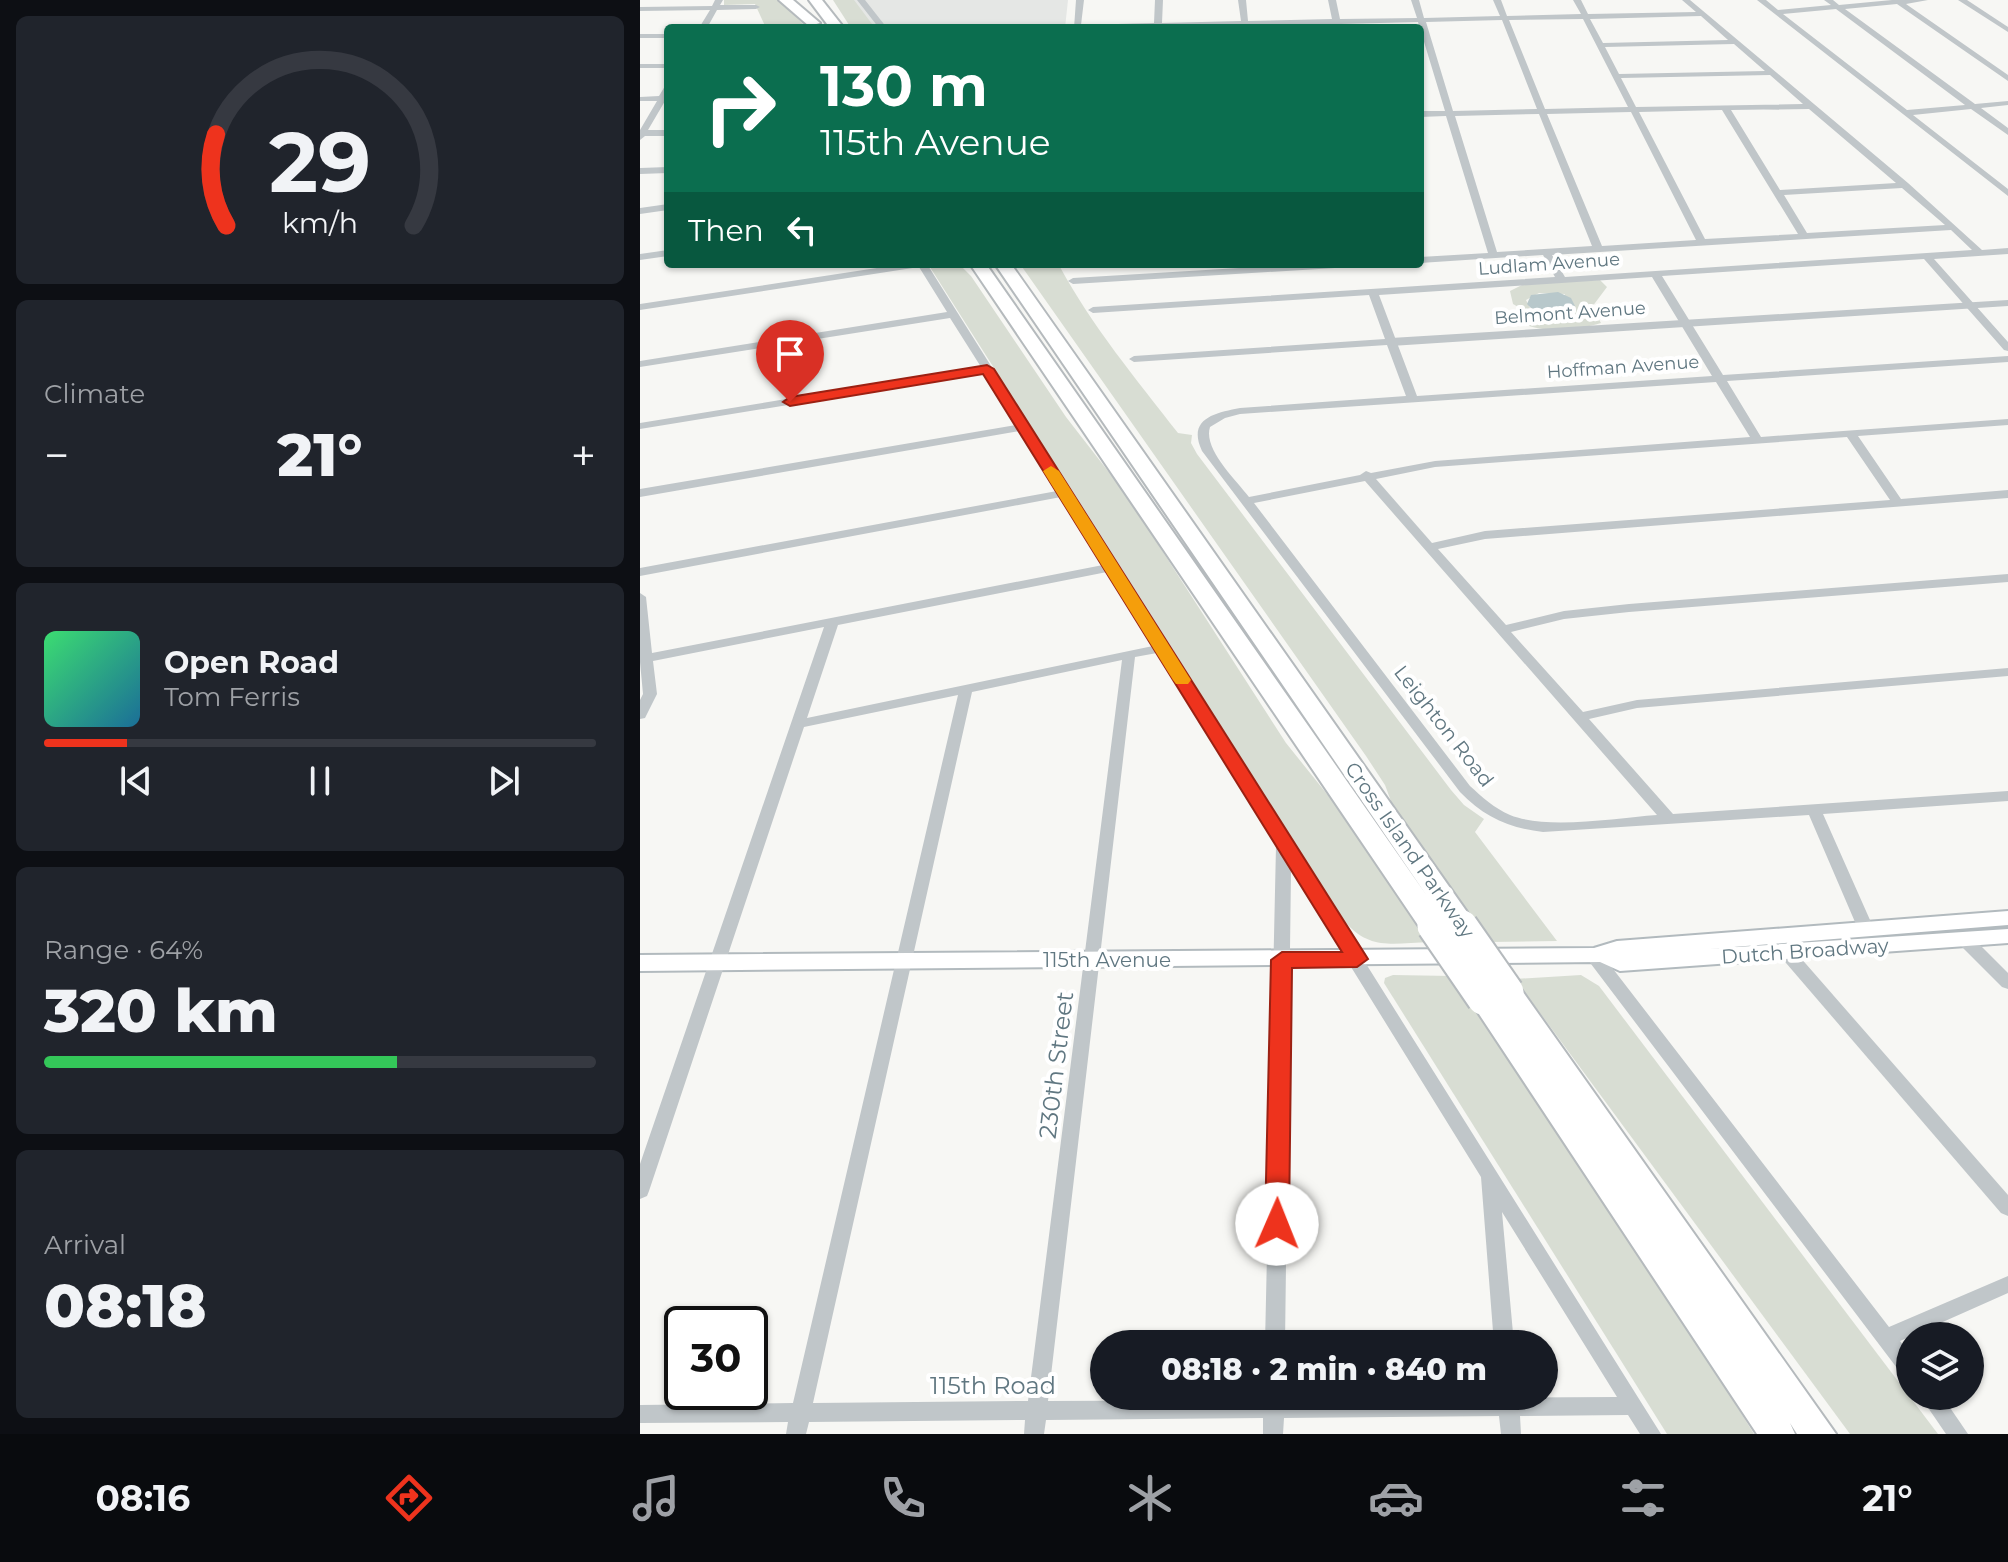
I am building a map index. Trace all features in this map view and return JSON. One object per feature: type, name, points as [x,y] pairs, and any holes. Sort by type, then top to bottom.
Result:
[{"type":"highway","points":[[785,0],[814,24]]},
{"type":"highway","points":[[796,0],[814,24]]},
{"type":"highway","points":[[815,0],[834,24]]},
{"type":"highway","points":[[829,0],[835,24]]},
{"type":"highway","points":[[966,268],[1002,300]]},
{"type":"highway","name":"Cross Island Parkway","points":[[981,268],[1496,995],[1818,1434]]},
{"type":"highway","name":"Cross Island Parkway","points":[[1006,268],[1444,922]]},
{"type":"highway","points":[[1014,268],[1027,298]]},
{"type":"highway","name":"Cross Island Parkway","points":[[1496,995],[1777,1434]]},
{"type":"main road","name":"Dutch Broadway","points":[[1870,938],[1951,922],[2008,918]]},
{"type":"main road","points":[[1951,922],[1965,940]]},
{"type":"main road","name":"Dutch Broadway","points":[[1591,955],[1620,963],[1782,944],[1870,938],[1965,940],[2008,936]]},
{"type":"main road","name":"115th Avenue","points":[[640,963],[1282,960],[1591,955]]},
{"type":"street","points":[[861,0],[880,24]]},
{"type":"street","points":[[1077,24],[1080,0]]},
{"type":"street","points":[[1158,24],[1159,0]]},
{"type":"street","points":[[1242,0],[1245,24]]},
{"type":"street","points":[[1324,0],[1333,24]]},
{"type":"street","points":[[1332,0],[1333,24]]},
{"type":"street","points":[[1415,0],[1422,24]]},
{"type":"street","points":[[1497,0],[1598,249]]},
{"type":"street","points":[[1577,0],[1702,242]]},
{"type":"street","points":[[1686,0],[1905,185],[1980,253]]},
{"type":"street","points":[[1761,0],[2008,193]]},
{"type":"street","points":[[1828,0],[2008,132]]},
{"type":"street","points":[[1776,12],[1924,0]]},
{"type":"street","points":[[1962,0],[2008,30]]},
{"type":"street","points":[[1897,1],[2008,79]]},
{"type":"street","points":[[705,24],[717,4]]},
{"type":"street","points":[[640,9],[717,4],[756,7]]},
{"type":"street","points":[[1351,24],[1702,14]]},
{"type":"street","points":[[1424,30],[1493,255]]},
{"type":"street","points":[[640,36],[664,36]]},
{"type":"street","points":[[1601,45],[1736,42]]},
{"type":"street","points":[[640,66],[664,66]]},
{"type":"street","points":[[1617,76],[1771,73]]},
{"type":"street","points":[[640,99],[664,98]]},
{"type":"street","points":[[641,134],[664,100]]},
{"type":"street","points":[[1906,113],[2008,103]]},
{"type":"street","points":[[1424,114],[1811,106]]},
{"type":"street","points":[[1725,108],[1804,236]]},
{"type":"street","points":[[641,134],[664,133]]},
{"type":"street","points":[[640,171],[664,170]]},
{"type":"street","points":[[1778,193],[1905,185]]},
{"type":"street","points":[[640,211],[664,208]]},
{"type":"street","points":[[1424,260],[1953,227]]},
{"type":"street","name":"Ludlam Avenue","points":[[1093,310],[2008,251]]},
{"type":"street","points":[[1546,252],[1561,279]]},
{"type":"street","points":[[640,257],[664,254]]},
{"type":"street","points":[[1927,257],[2008,348]]},
{"type":"street","points":[[640,307],[896,268]]},
{"type":"street","points":[[925,268],[1651,1434]]},
{"type":"street","points":[[1156,268],[1156,276]]},
{"type":"street","points":[[1073,281],[1253,268]]},
{"type":"street","points":[[1655,273],[1757,440]]},
{"type":"street","points":[[1373,292],[1412,398]]},
{"type":"street","name":"Belmont Avenue","points":[[1134,359],[2008,303]]},
{"type":"street","points":[[640,364],[954,314]]},
{"type":"street","name":"Hoffman Avenue","points":[[1240,411],[2008,359]]},
{"type":"street","points":[[640,426],[987,369]]},
{"type":"street","name":"Leighton Road","points":[[1240,411],[1221,415],[1205,425],[1202,435],[1206,449],[1465,789],[1488,812],[1515,824],[1536,827],[2008,796]]},
{"type":"street","points":[[1247,501],[1366,475],[1435,464],[2008,422]]},
{"type":"street","points":[[640,493],[1024,427]]},
{"type":"street","points":[[1851,434],[1898,503]]},
{"type":"street","points":[[1366,475],[1670,820]]},
{"type":"street","points":[[640,572],[1065,493]]},
{"type":"street","points":[[1430,547],[1485,535],[2003,494],[2008,505]]},
{"type":"street","points":[[648,658],[1111,567]]},
{"type":"street","points":[[1502,630],[1564,615],[2008,578]]},
{"type":"street","points":[[640,597],[650,694],[640,715]]},
{"type":"street","points":[[640,1191],[832,623]]},
{"type":"street","points":[[798,724],[1161,648]]},
{"type":"street","name":"230th Street","points":[[1034,1434],[1129,655]]},
{"type":"street","points":[[1580,717],[1625,706],[2008,672]]},
{"type":"street","points":[[796,1434],[966,690]]},
{"type":"street","points":[[1814,810],[1870,938]]},
{"type":"street","points":[[1275,1330],[1284,843]]},
{"type":"street","points":[[1965,940],[2008,983]]},
{"type":"street","points":[[1782,944],[2008,1208]]},
{"type":"street","points":[[1591,955],[1896,1351]]},
{"type":"street","points":[[1489,1172],[1503,1330]]},
{"type":"street","points":[[1886,1338],[2008,1284]]},
{"type":"street","name":"115th Road","points":[[1558,1404],[1634,1406]]},
{"type":"street","name":"115th Road","points":[[640,1414],[1090,1409]]},
{"type":"street","points":[[1273,1434],[1274,1410]]},
{"type":"street","points":[[1509,1410],[1511,1434]]},
{"type":"street","points":[[1940,1410],[1958,1434]]},
{"type":"shaded area","points":[[724,0],[780,0],[803,24],[764,24],[755,4],[724,5]]},
{"type":"shaded area","points":[[833,0],[854,0],[872,24],[848,24]]},
{"type":"shaded area","points":[[850,0],[1068,0],[1065,24],[868,24]]},
{"type":"shaded area","points":[[931,268],[963,268],[971,276],[1066,417],[1125,493],[1286,743],[1351,824],[1430,942],[1374,942],[1346,923]]},
{"type":"shaded area","points":[[1023,268],[1061,268],[1115,352],[1178,433],[1192,435],[1191,443],[1197,454],[1451,790],[1464,805],[1484,819],[1475,832],[1557,941],[1489,942],[1392,804],[1385,785]]},
{"type":"shaded area","points":[[1600,280],[1607,287],[1592,307],[1601,323],[1565,330],[1529,326],[1520,308],[1513,304],[1510,291],[1524,284]],"holes":[[[1539,293],[1565,294],[1558,313],[1531,310],[1526,300]]]},
{"type":"shaded area","points":[[1558,292],[1571,298],[1575,306],[1550,314],[1537,311],[1527,304],[1531,295]]},
{"type":"shaded area","points":[[1393,975],[1452,976],[1654,1272],[1754,1434],[1667,1434],[1384,983],[1385,978]]},
{"type":"shaded area","points":[[1581,975],[1599,986],[1896,1378],[1896,1410],[1920,1410],[1938,1434],[1850,1434],[1515,979]]},
{"type":"slow traffic","points":[[1051,471],[1182,680]]},
{"type":"route","points":[[790,402],[987,369],[1357,959],[1282,960],[1277,1224]]}]
